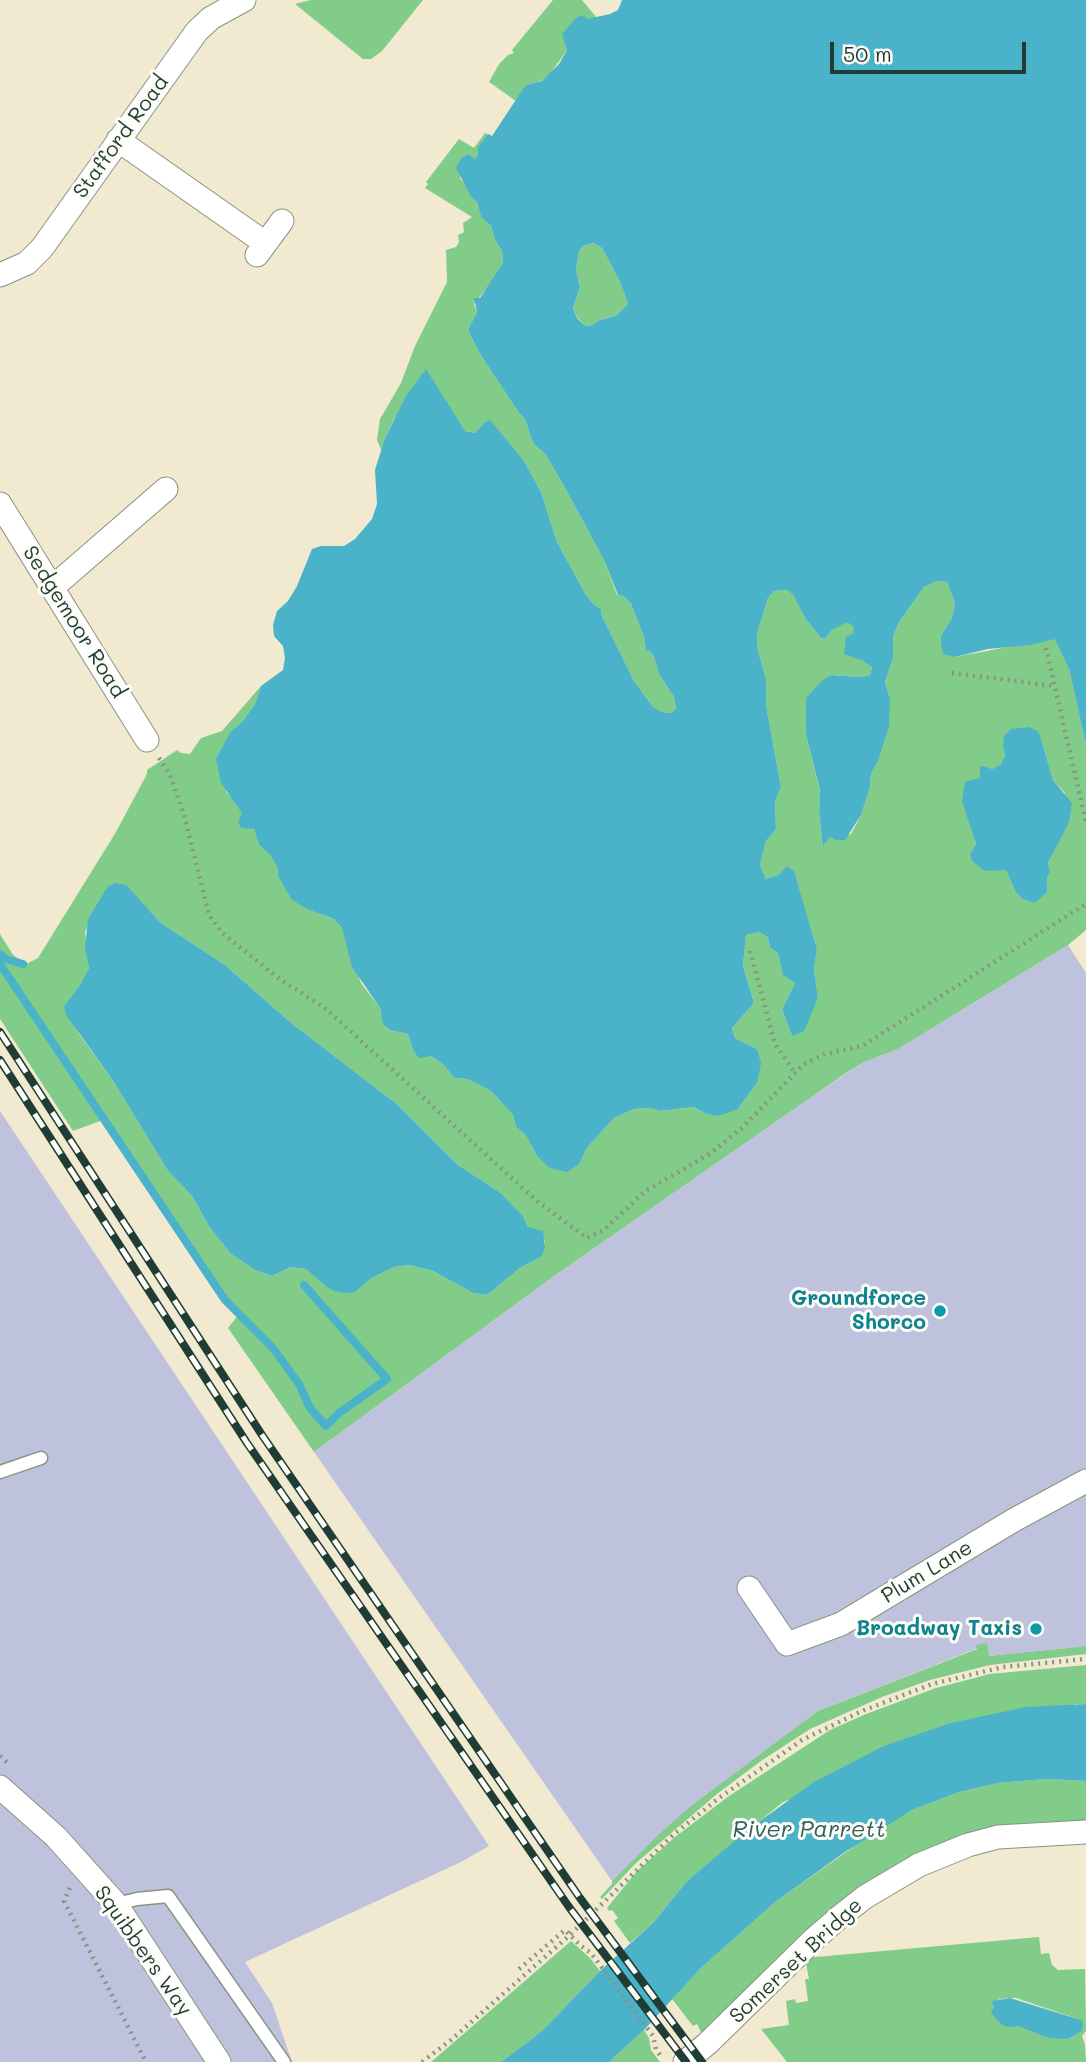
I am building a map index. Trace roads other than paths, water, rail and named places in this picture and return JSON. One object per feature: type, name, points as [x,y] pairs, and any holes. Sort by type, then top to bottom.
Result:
[{"type":"street","name":"Stafford Road","points":[[0,275],[27,263],[41,248],[197,31],[211,18],[244,0]]},
{"type":"street","points":[[118,140],[261,249],[282,220]]},
{"type":"street","points":[[52,588],[166,489]]},
{"type":"street","name":"Sedgemoor Road","points":[[0,503],[147,740]]},
{"type":"street","name":"Plum Lane","points":[[749,1588],[787,1644],[841,1624],[1014,1520],[1086,1481]]},
{"type":"street","name":"Squibbers Way","points":[[0,1787],[55,1837],[116,1904],[219,2062]]},
{"type":"street","name":"Somerset Bridge","points":[[685,2062],[842,1915],[866,1896],[919,1865],[968,1845],[999,1837],[1086,1832]]},
{"type":"lane","points":[[0,1472],[41,1458]]},
{"type":"lane","points":[[116,1904],[168,1896],[284,2062]]},
{"type":"water","points":[[622,0],[1086,0],[1086,745],[1069,669],[1055,639],[955,657],[943,654],[941,636],[952,618],[955,603],[947,582],[937,581],[924,587],[899,622],[893,637],[893,658],[885,682],[890,699],[889,726],[871,774],[870,788],[861,815],[845,840],[830,837],[823,846],[819,812],[820,791],[806,734],[806,698],[831,675],[861,677],[870,675],[872,667],[844,654],[846,637],[854,633],[853,626],[847,622],[832,630],[825,639],[821,638],[805,618],[793,595],[787,590],[774,591],[768,598],[757,634],[758,651],[766,679],[766,705],[781,787],[775,801],[776,829],[766,841],[760,865],[766,879],[779,875],[787,866],[794,871],[817,949],[814,970],[818,998],[804,1031],[792,1036],[782,1009],[795,983],[783,975],[778,953],[770,948],[768,937],[759,932],[746,935],[743,966],[754,1003],[732,1028],[735,1038],[757,1049],[761,1063],[757,1083],[738,1109],[718,1116],[693,1107],[660,1111],[649,1108],[634,1109],[614,1118],[586,1149],[580,1163],[567,1172],[550,1168],[537,1156],[525,1134],[516,1127],[513,1115],[491,1091],[467,1079],[454,1078],[444,1065],[431,1056],[419,1058],[413,1050],[408,1034],[389,1030],[383,1024],[380,1008],[352,967],[342,928],[334,919],[309,910],[292,900],[278,876],[278,868],[271,856],[259,845],[254,829],[241,828],[238,822],[242,813],[221,783],[216,759],[231,731],[242,722],[255,704],[261,686],[283,670],[283,646],[274,636],[273,625],[277,611],[288,601],[297,586],[312,549],[321,546],[344,546],[355,539],[372,519],[377,504],[375,470],[385,438],[406,396],[426,369],[465,431],[475,433],[490,420],[524,461],[541,492],[557,542],[586,595],[601,609],[634,681],[653,707],[670,713],[676,709],[674,697],[659,674],[654,657],[651,652],[646,651],[644,637],[631,604],[624,596],[618,595],[605,562],[564,486],[545,454],[533,443],[525,419],[480,354],[468,330],[477,312],[474,298],[480,298],[503,263],[502,251],[491,226],[481,217],[477,202],[470,195],[456,168],[462,157],[468,154],[475,159],[478,147],[488,134],[492,136],[523,89],[529,84],[542,81],[559,64],[567,50],[562,34],[576,18],[582,15],[587,19],[618,10]],"holes":[[[593,243],[602,248],[628,304],[616,316],[590,326],[584,325],[573,308],[580,287],[576,270],[579,251],[583,246]]]},
{"type":"water","points":[[1029,727],[1040,735],[1053,780],[1072,803],[1069,822],[1048,863],[1050,872],[1047,892],[1035,903],[1021,898],[1006,870],[985,871],[972,861],[970,854],[976,844],[962,801],[965,782],[980,778],[980,767],[992,769],[1000,765],[1005,756],[1004,736],[1011,729]]},
{"type":"water","points":[[116,883],[126,885],[161,923],[225,965],[290,1022],[398,1105],[458,1165],[501,1193],[523,1216],[528,1227],[543,1231],[545,1248],[541,1257],[520,1268],[487,1295],[473,1293],[433,1271],[409,1265],[394,1267],[370,1279],[355,1292],[334,1291],[306,1269],[291,1267],[272,1276],[255,1270],[231,1254],[210,1228],[192,1196],[168,1171],[112,1079],[66,1015],[64,1006],[89,968],[85,947],[88,919],[108,886]]},
{"type":"water","name":"River Parrett","points":[[1086,1704],[1086,1781],[1047,1779],[998,1783],[959,1792],[912,1810],[845,1852],[774,1903],[701,1968],[644,2030],[609,2062],[501,2062],[542,2031],[600,1971],[653,1923],[687,1881],[749,1829],[814,1782],[884,1746],[951,1723],[1026,1707]]},
{"type":"water","points":[[1010,1998],[1081,2020],[1082,2031],[1067,2039],[1049,2038],[1018,2026],[1002,2025],[991,2013],[994,2007],[992,2001]]},
{"type":"waterway","points":[[0,954],[6,959],[23,964]]},
{"type":"waterway","points":[[0,964],[225,1300],[272,1347],[299,1384],[310,1408],[326,1426],[339,1413],[387,1379],[304,1285]]},
{"type":"railway","points":[[0,1032],[262,1435],[580,1898],[702,2062]]},
{"type":"railway","points":[[0,1060],[247,1443],[569,1907],[686,2062]]},
{"type":"place","name":"Groundforce Shorco","points":[[940,1311]]},
{"type":"place","name":"Broadway Taxis","points":[[1036,1629]]}]
